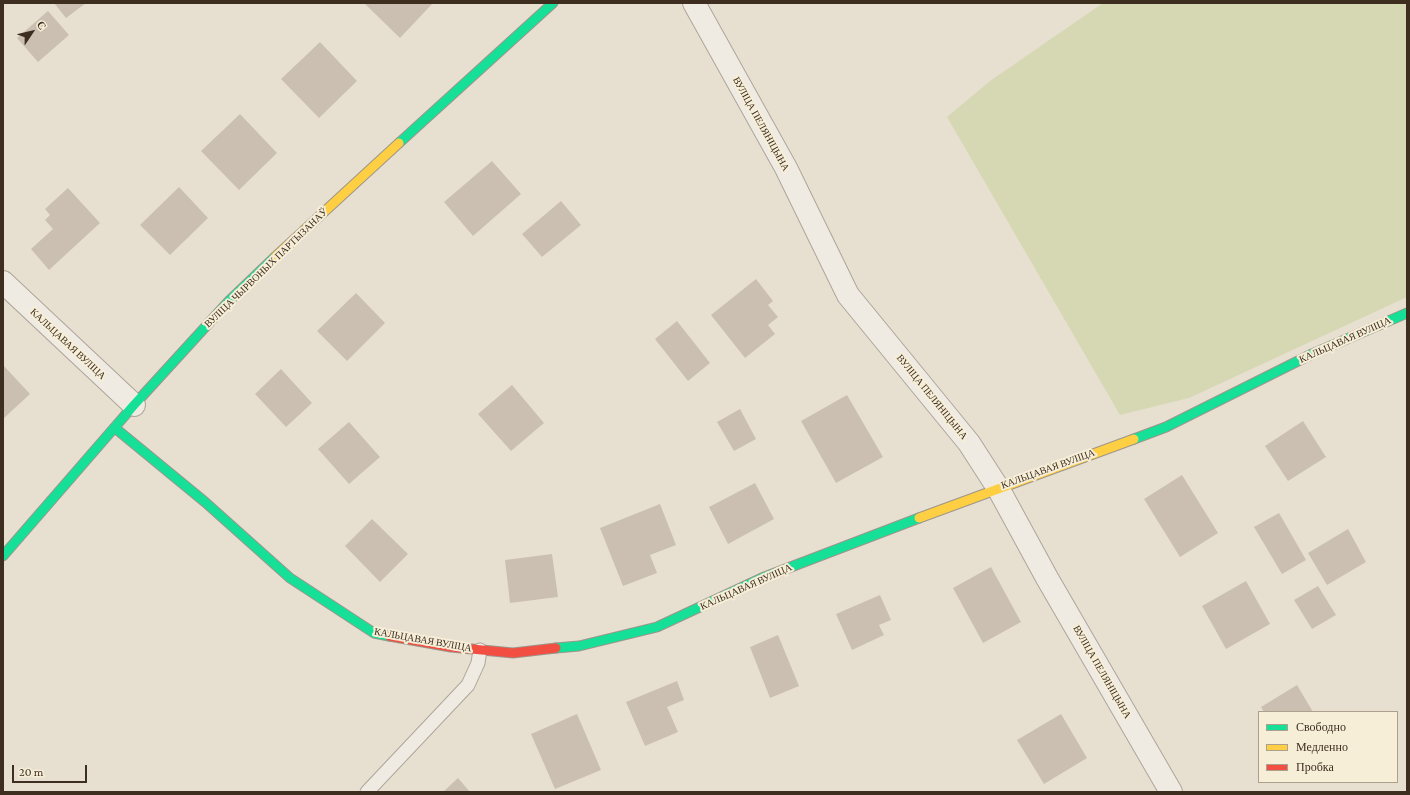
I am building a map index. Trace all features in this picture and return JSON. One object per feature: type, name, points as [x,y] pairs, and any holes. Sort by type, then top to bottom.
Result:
[{"type":"street","name":"ВУЛІЦА ЧЫРВОНЫХ ПАРТЫЗАНАЎ","points":[[3,556],[134,405],[229,301],[333,203],[553,3]]},
{"type":"street","name":"ВУЛІЦА ПЕЛЯНІЦЫНА","points":[[694,3],[786,168],[848,295],[969,443],[998,488],[1047,578],[1170,792]]},
{"type":"street","name":"КАЛЬЦАВАЯ ВУЛІЦА","points":[[3,282],[134,405]]},
{"type":"street","name":"КАЛЬЦАВАЯ ВУЛІЦА","points":[[115,428],[205,502],[290,578],[374,633],[451,647],[513,653],[579,646],[657,627],[762,578],[998,488],[1166,427],[1312,354],[1407,313]]},
{"type":"lane","points":[[367,792],[468,685],[478,663],[480,650]]},
{"type":"green space","points":[[1103,3],[1407,3],[1407,297],[1189,398],[1120,415],[947,117],[990,81]]},
{"type":"building","points":[[54,3],[86,3],[66,18]]},
{"type":"building","points":[[364,3],[433,3],[400,38]]},
{"type":"building","points":[[48,11],[69,35],[38,62],[17,38]]},
{"type":"building","points":[[320,42],[357,81],[319,118],[281,79]]},
{"type":"building","points":[[240,114],[277,153],[239,190],[201,151]]},
{"type":"building","points":[[492,161],[521,194],[473,236],[444,202]]},
{"type":"building","points":[[179,187],[208,218],[170,255],[140,225]]},
{"type":"building","points":[[68,188],[100,223],[49,270],[31,249],[53,229],[45,220],[50,215],[45,209]]},
{"type":"building","points":[[561,201],[581,225],[542,257],[522,234]]},
{"type":"building","points":[[756,279],[773,301],[768,305],[778,317],[768,325],[775,334],[745,358],[711,315]]},
{"type":"building","points":[[356,293],[385,323],[347,361],[317,331]]},
{"type":"building","points":[[677,321],[710,363],[688,381],[655,339]]},
{"type":"building","points":[[3,365],[30,394],[3,419]]},
{"type":"building","points":[[281,369],[312,403],[286,427],[255,394]]},
{"type":"building","points":[[512,385],[544,423],[511,451],[478,414]]},
{"type":"building","points":[[847,395],[883,457],[836,483],[801,421]]},
{"type":"building","points":[[740,409],[756,439],[734,451],[717,422]]},
{"type":"building","points":[[1303,421],[1326,457],[1288,481],[1265,446]]},
{"type":"building","points":[[349,422],[380,457],[349,484],[318,449]]},
{"type":"building","points":[[1182,475],[1218,533],[1180,557],[1144,499]]},
{"type":"building","points":[[755,483],[774,519],[728,544],[709,507]]},
{"type":"building","points":[[660,504],[676,545],[650,555],[657,573],[623,586],[600,528]]},
{"type":"building","points":[[1279,513],[1306,560],[1282,574],[1254,527]]},
{"type":"building","points":[[372,519],[408,554],[380,582],[345,546]]},
{"type":"building","points":[[1348,529],[1366,562],[1327,585],[1308,553]]},
{"type":"building","points":[[552,554],[558,597],[510,603],[505,560]]},
{"type":"building","points":[[991,567],[1021,622],[983,643],[953,588]]},
{"type":"building","points":[[1246,581],[1270,624],[1226,649],[1202,606]]},
{"type":"building","points":[[1318,586],[1336,615],[1312,629],[1294,600]]},
{"type":"building","points":[[880,595],[891,620],[879,625],[884,635],[852,650],[836,614]]},
{"type":"building","points":[[778,635],[799,686],[770,698],[750,647]]},
{"type":"building","points":[[677,681],[684,700],[667,707],[678,732],[645,746],[626,702]]},
{"type":"building","points":[[1297,685],[1312,711],[1263,711],[1261,707]]},
{"type":"building","points":[[577,714],[601,770],[555,789],[531,734]]},
{"type":"building","points":[[1061,714],[1087,758],[1044,784],[1017,740]]},
{"type":"building","points":[[458,778],[470,792],[443,792]]},
{"type":"traffic: fast","points":[[399,143],[553,3]]},
{"type":"traffic: fast","points":[[3,556],[134,405],[229,301],[275,257]]},
{"type":"traffic: fast","points":[[1134,439],[1166,427],[1312,354],[1407,313]]},
{"type":"traffic: fast","points":[[115,428],[205,502],[290,578],[374,633],[389,636]]},
{"type":"traffic: fast","points":[[556,648],[579,646],[657,627],[762,578],[919,518]]},
{"type":"traffic: slow","points":[[275,257],[399,143]]},
{"type":"traffic: slow","points":[[919,518],[1134,439]]},
{"type":"traffic: jam","points":[[389,636],[451,647],[513,653],[556,648]]}]
